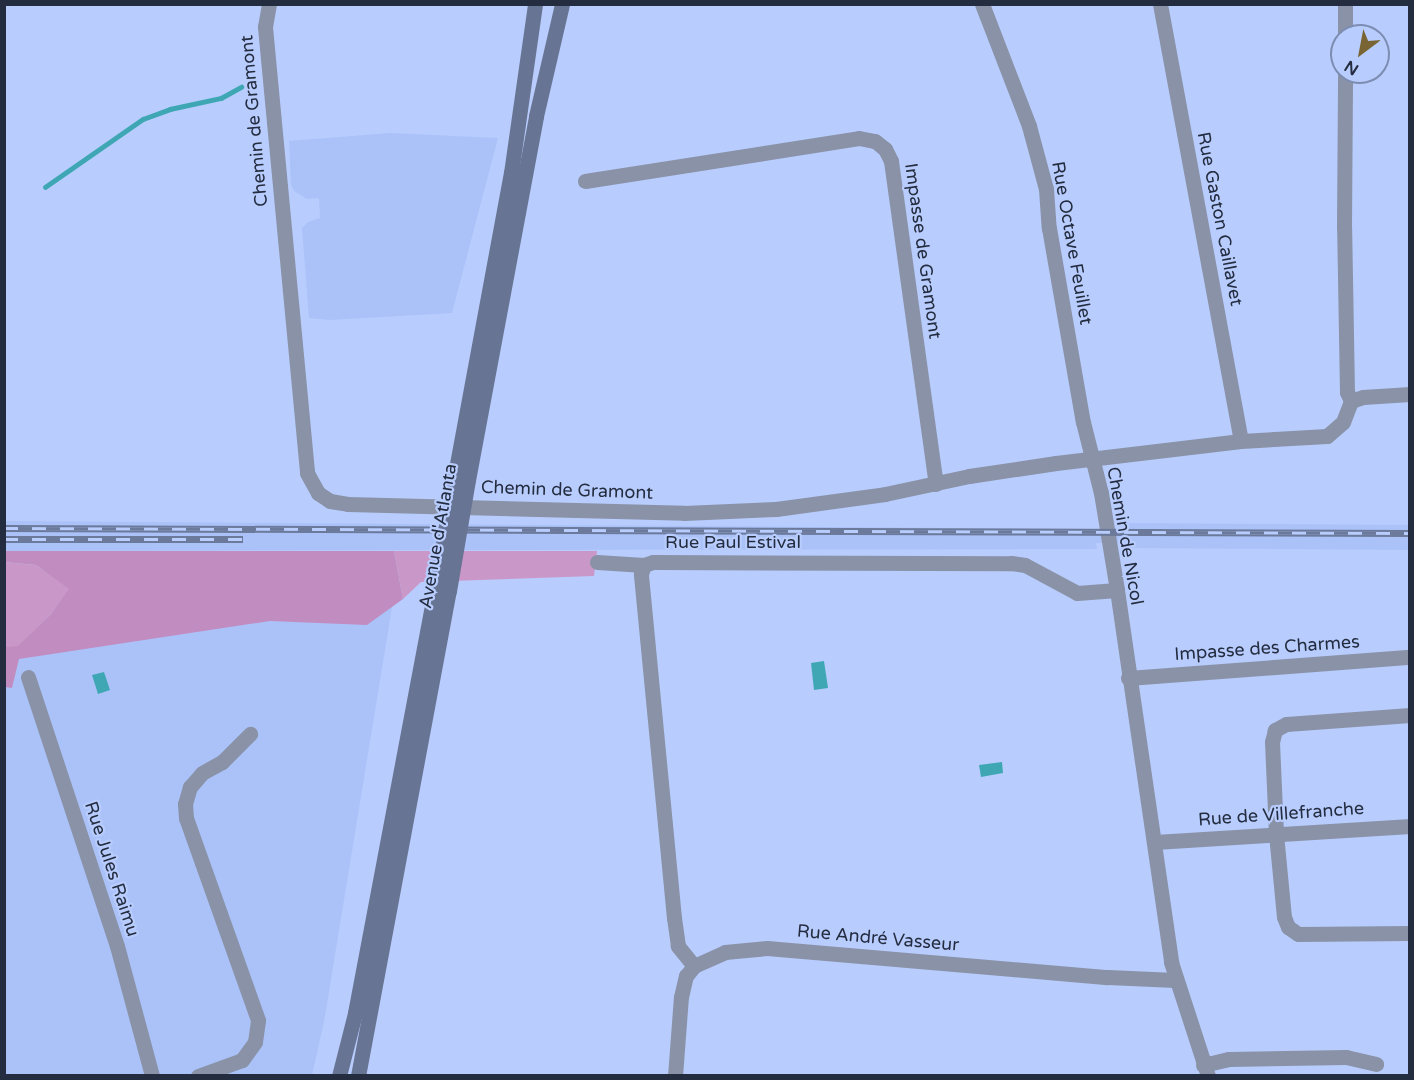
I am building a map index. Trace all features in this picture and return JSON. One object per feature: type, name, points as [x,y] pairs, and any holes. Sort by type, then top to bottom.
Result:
[{"type":"main road","name":"Avenue d'Atlanta","points":[[358,1076],[461,480],[511,173],[535,4]]},
{"type":"main road","name":"Avenue d'Atlanta","points":[[461,480],[536,116],[562,4]]},
{"type":"main road","name":"Avenue d'Atlanta","points":[[339,1076],[355,1013],[442,591]]},
{"type":"street","name":"Chemin de Gramont","points":[[268,4],[265,27],[304,451],[309,480],[318,493],[330,501],[348,504],[705,513],[806,505],[936,484],[989,472],[1092,459]]},
{"type":"street","name":"Rue Octave Feuillet","points":[[982,4],[1029,126],[1046,189],[1049,228],[1092,459]]},
{"type":"street","name":"Rue Gaston Caillavet","points":[[1160,4],[1241,441]]},
{"type":"street","points":[[1345,4],[1346,24]]},
{"type":"street","points":[[1345,84],[1344,227],[1347,392],[1351,401],[1363,397],[1410,394]]},
{"type":"street","name":"Impasse de Gramont","points":[[585,181],[859,138],[875,141],[885,149],[891,161],[936,484]]},
{"type":"street","name":"Chemin de Nicol","points":[[1206,1070],[1175,980],[1128,678],[1117,590],[1101,493],[1092,459],[1241,441],[1326,436],[1343,422],[1351,401]]},
{"type":"street","points":[[597,562],[644,565]]},
{"type":"street","name":"Rue Paul Estival","points":[[694,966],[678,946],[674,918],[641,574],[644,565],[653,562],[1011,563],[1025,565],[1077,593],[1117,590]]},
{"type":"street","name":"Impasse des Charmes","points":[[1128,678],[1410,657]]},
{"type":"street","name":"Rue Jules Raimu","points":[[28,676],[117,946],[152,1076]]},
{"type":"street","points":[[1410,715],[1286,724],[1275,730],[1272,742],[1276,834],[1284,917],[1288,927],[1298,934],[1410,933]]},
{"type":"street","points":[[198,1076],[242,1060],[255,1042],[258,1020],[186,818],[184,804],[190,787],[202,773],[222,762],[249,734]]},
{"type":"street","name":"Rue de Villefranche","points":[[1155,842],[1410,825]]},
{"type":"street","name":"Rue André Vasseur","points":[[694,966],[725,952],[767,948],[1108,978],[1175,980]]},
{"type":"street","points":[[675,1076],[681,997],[686,976],[694,966]]},
{"type":"street","points":[[1206,1070],[1229,1059],[1346,1057],[1376,1064]]},
{"type":"shaded area","points":[[390,133],[498,138],[452,313],[330,320],[309,318],[302,228],[308,222],[320,218],[319,198],[307,199],[294,191],[291,185],[289,141]]},
{"type":"shaded area","points":[[5,521],[1096,529],[1119,528],[1119,523],[1410,525],[1409,550],[1121,548],[1121,543],[1096,543],[1097,549],[5,551]]},
{"type":"shaded area","points":[[5,551],[394,551],[403,599],[367,625],[270,621],[19,659],[12,688],[5,687],[5,647],[18,646],[51,614],[69,589],[36,565],[5,562]]},
{"type":"shaded area","points":[[394,551],[597,551],[594,576],[421,582],[403,599]]},
{"type":"shaded area","points":[[4,562],[36,565],[70,589],[51,614],[18,647],[5,647]]},
{"type":"shaded area","points":[[397,577],[324,1022],[312,1075],[5,1075],[4,661]]},
{"type":"shaded area","points":[[824,661],[828,688],[814,690],[811,663]]},
{"type":"shaded area","points":[[104,672],[110,690],[98,694],[92,675]]},
{"type":"shaded area","points":[[1002,762],[1003,773],[981,777],[979,765]]},
{"type":"waterway","points":[[45,187],[143,119],[170,109],[221,98],[241,87]]},
{"type":"railway","points":[[4,528],[1410,533]]},
{"type":"railway","points":[[4,539],[243,539]]}]
